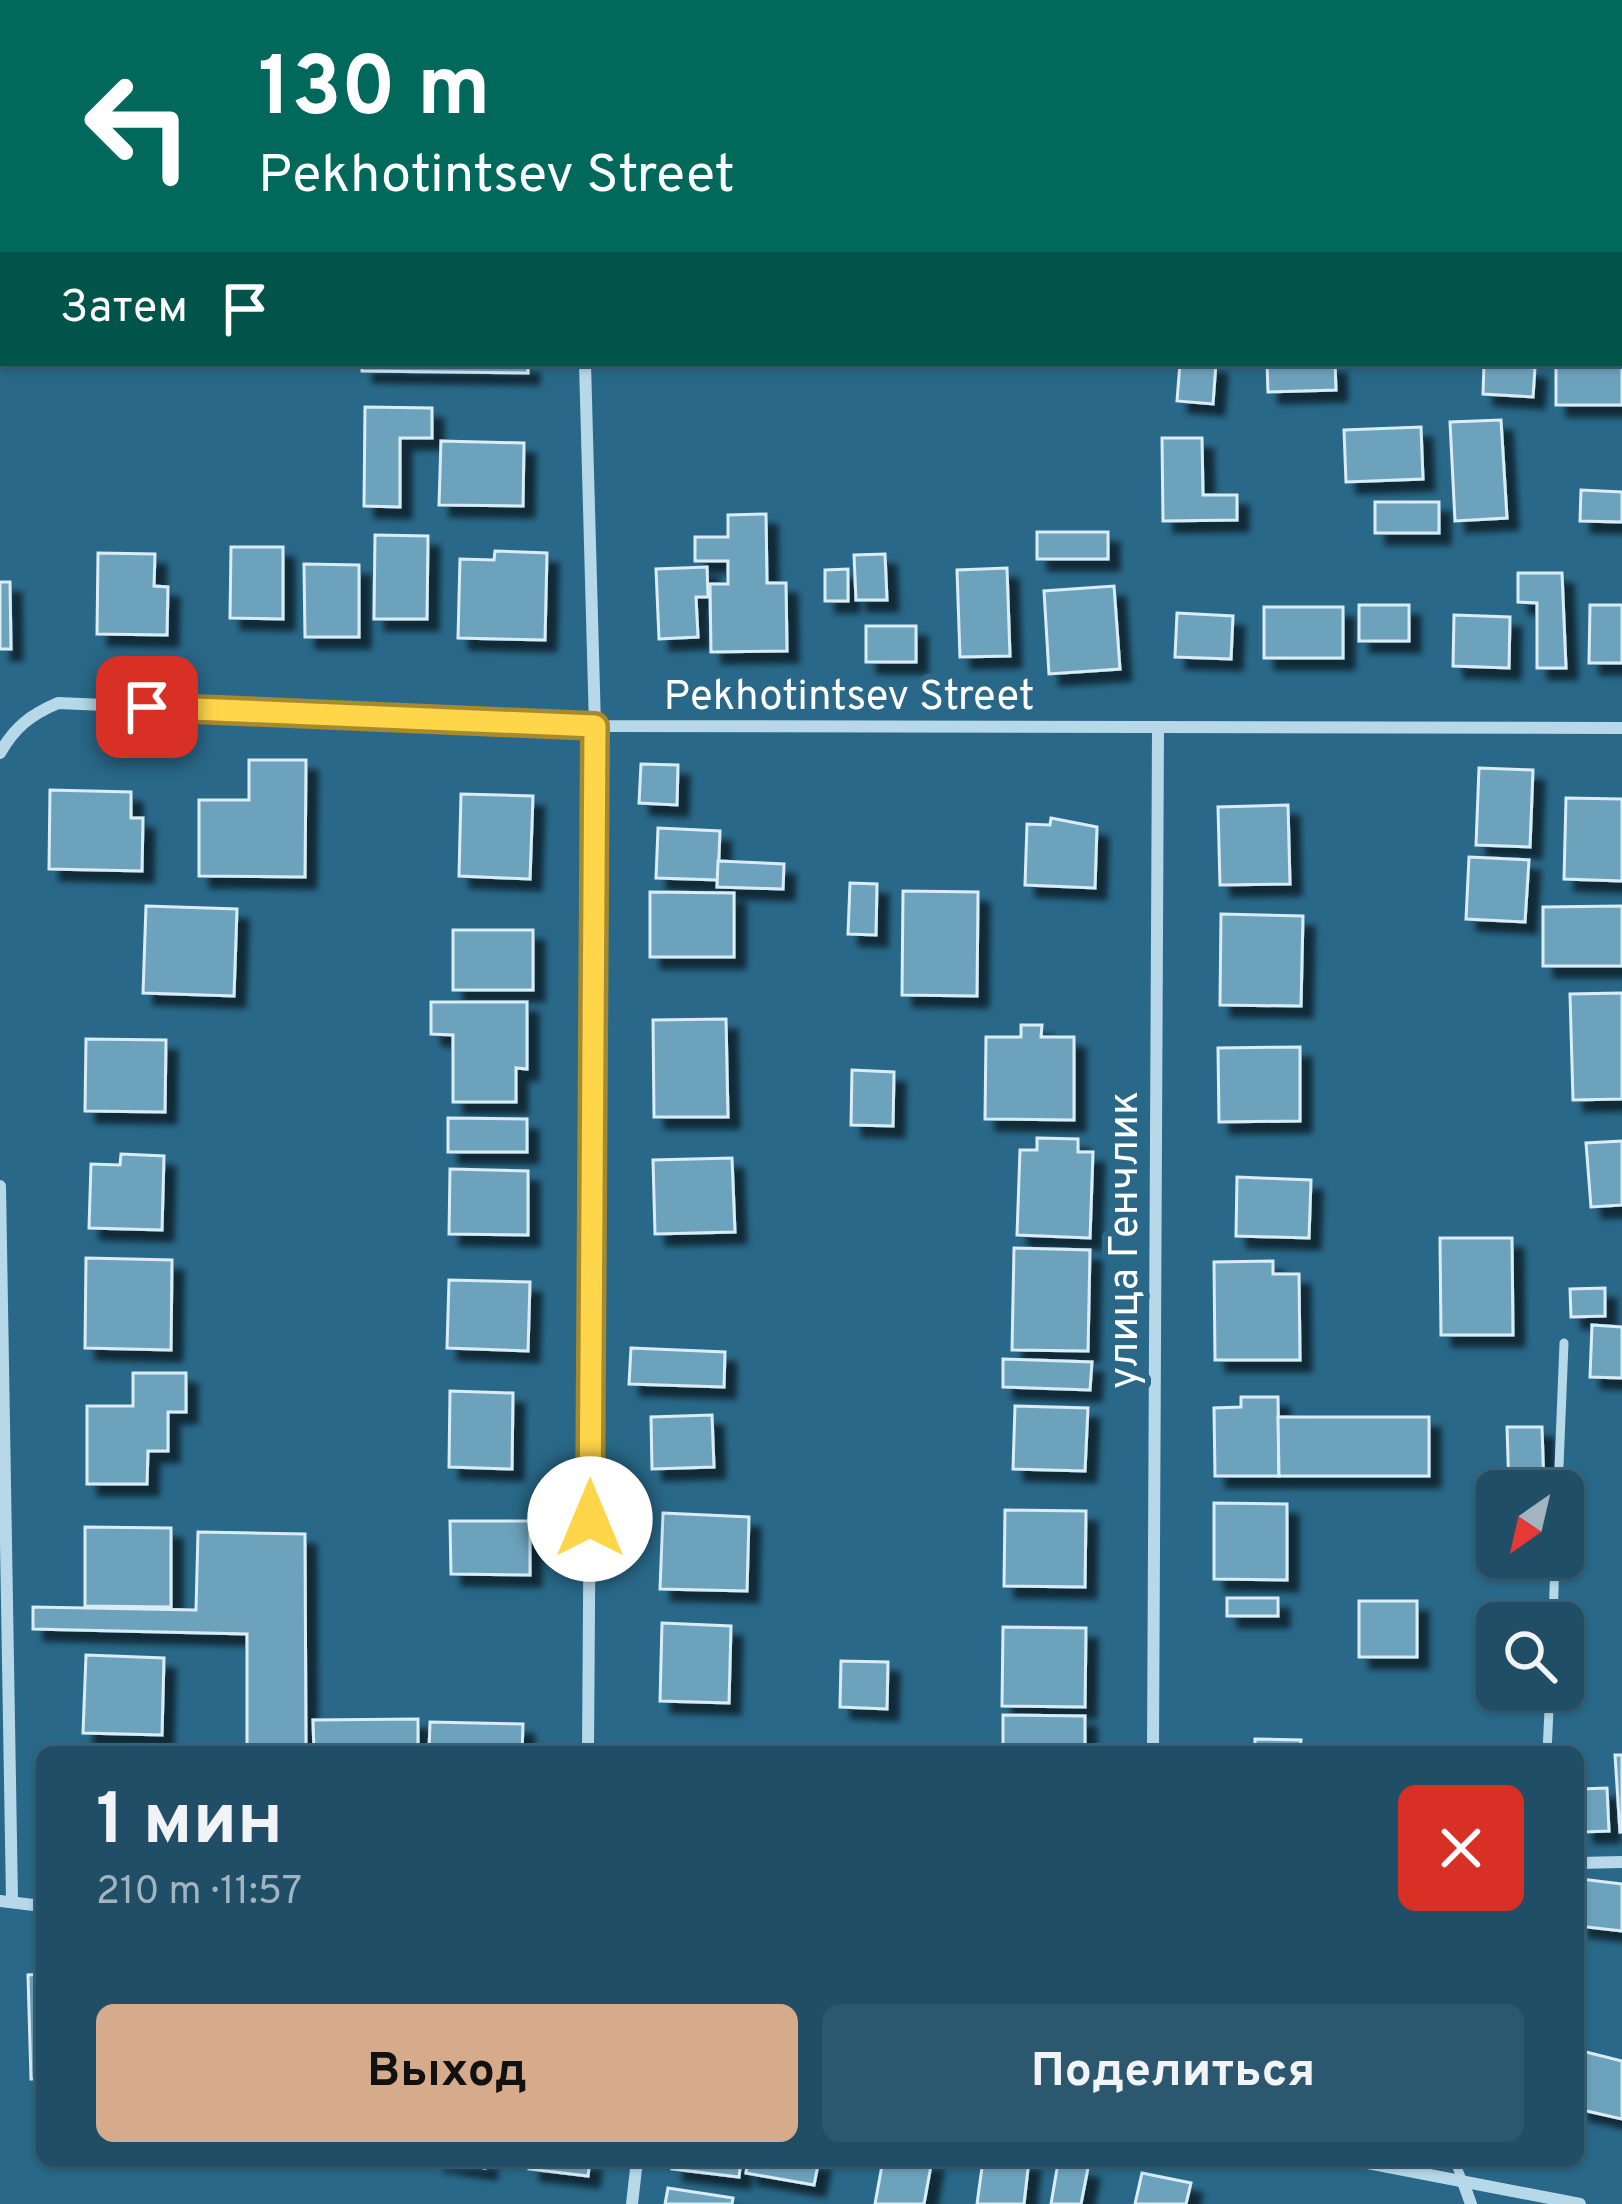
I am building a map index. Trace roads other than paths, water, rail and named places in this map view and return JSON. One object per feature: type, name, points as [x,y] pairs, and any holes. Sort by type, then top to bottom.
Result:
[{"type":"street","points":[[585,366],[595,726],[588,1746]]},
{"type":"street","name":"Pekhotintsev Street","points":[[0,753],[13,731],[33,713],[58,703],[595,726],[1622,728]]},
{"type":"street","name":"улица Генчлик","points":[[1153,1746],[1158,728]]},
{"type":"street","points":[[0,1186],[6,1901],[36,1905]]},
{"type":"street","points":[[1584,1863],[1622,1862]]},
{"type":"street","points":[[632,2204],[636,2166]]},
{"type":"street","points":[[1382,2166],[1580,2204]]},
{"type":"street","points":[[1462,2182],[1471,2204]]},
{"type":"lane","points":[[1559,1470],[1564,1342]]},
{"type":"lane","points":[[1547,1746],[1549,1710]]},
{"type":"lane","points":[[1456,2166],[1462,2182]]}]
